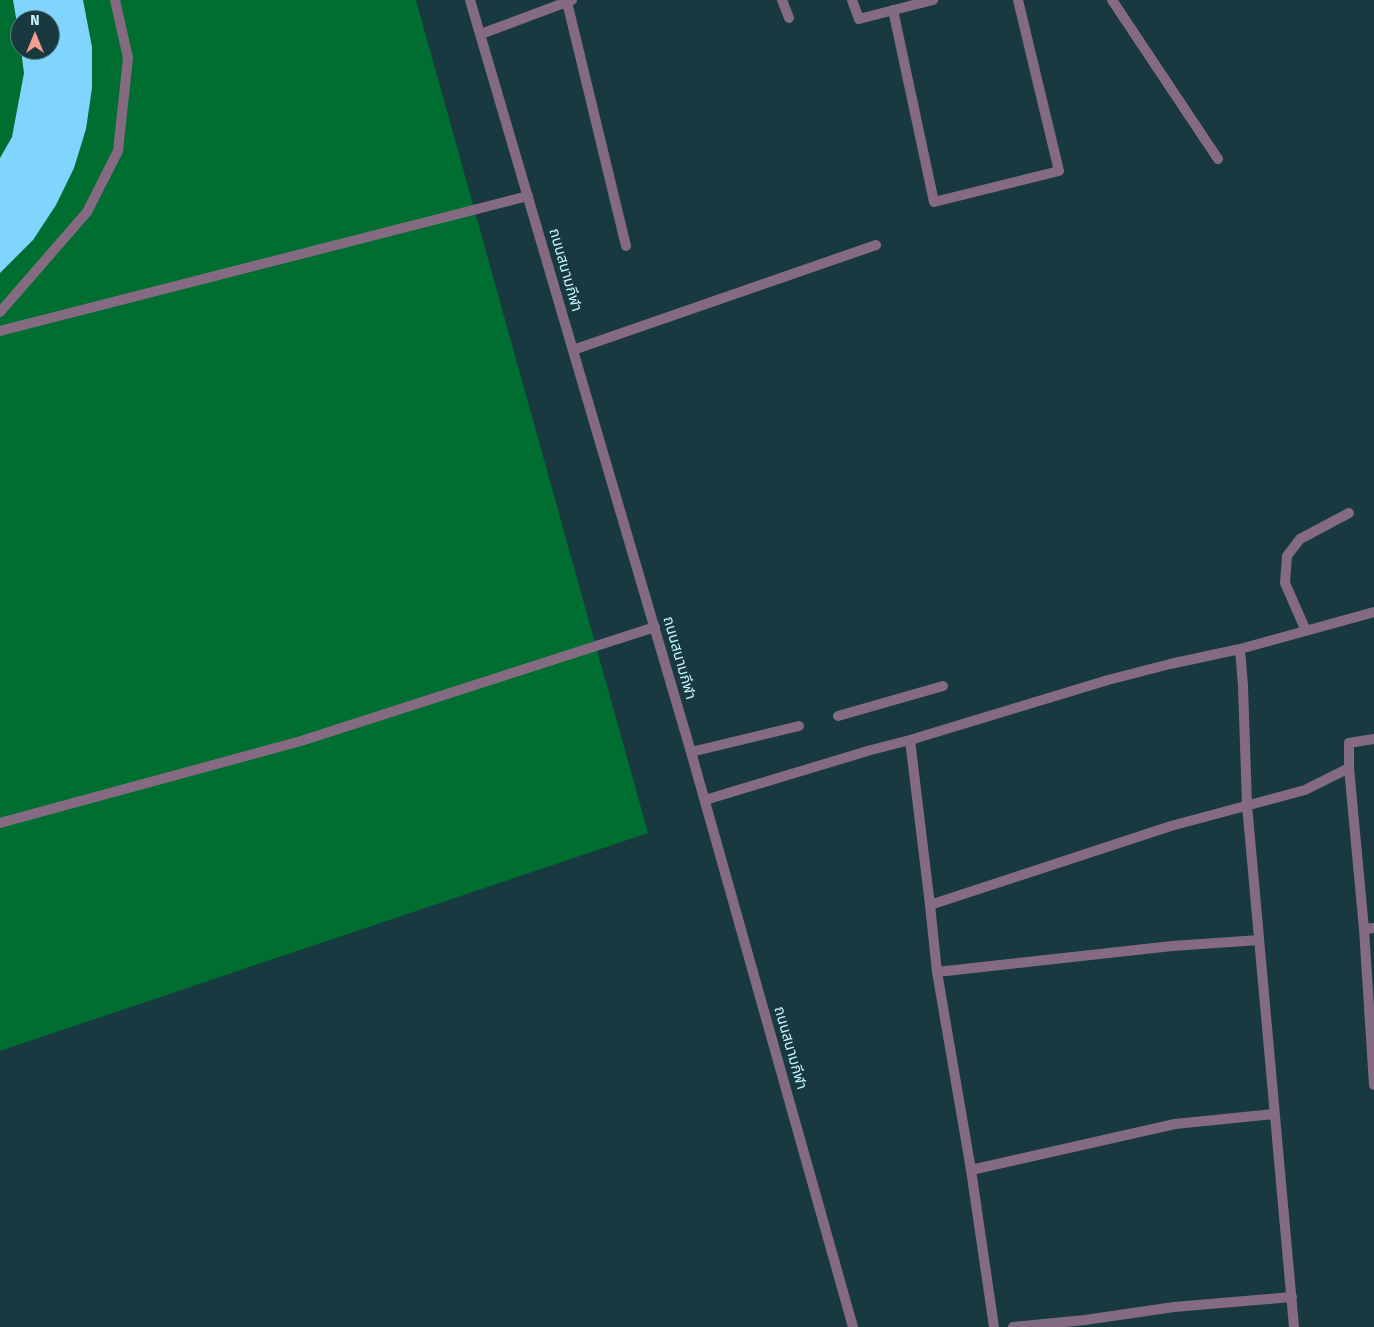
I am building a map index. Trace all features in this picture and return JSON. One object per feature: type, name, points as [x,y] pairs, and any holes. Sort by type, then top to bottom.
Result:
[{"type":"street","points":[[0,312],[87,212],[118,151],[128,58],[115,0]]},
{"type":"street","name":"ถนนสนามกีฬา","points":[[470,0],[705,800],[853,1327]]},
{"type":"street","points":[[782,0],[789,18]]},
{"type":"street","points":[[852,0],[858,19],[933,0]]},
{"type":"street","points":[[893,10],[934,202],[1059,171],[1018,0]]},
{"type":"street","points":[[1112,0],[1218,159]]},
{"type":"street","points":[[480,34],[570,1],[626,246]]},
{"type":"street","points":[[0,331],[528,196]]},
{"type":"street","points":[[573,350],[876,245]]},
{"type":"street","points":[[1306,631],[1285,583],[1286,556],[1300,539],[1349,514]]},
{"type":"street","points":[[705,800],[1108,680],[1240,649],[1374,612]]},
{"type":"street","points":[[0,823],[301,741],[654,627]]},
{"type":"street","points":[[1240,649],[1243,686],[1246,805],[1294,1327]]},
{"type":"street","points":[[838,716],[944,686]]},
{"type":"street","points":[[691,752],[799,726]]},
{"type":"street","points":[[1374,738],[1349,743],[1349,768],[1369,928],[1374,1085]]},
{"type":"street","points":[[910,740],[937,972],[994,1327]]},
{"type":"street","points":[[930,905],[1171,826],[1305,790],[1349,768]]},
{"type":"street","points":[[937,972],[1172,946],[1259,940]]},
{"type":"street","points":[[970,1170],[1175,1124],[1274,1114]]},
{"type":"street","points":[[1013,1327],[1086,1320],[1174,1307],[1292,1297]]},
{"type":"green space","points":[[0,0],[416,0],[648,833],[0,1051]]},
{"type":"building","points":[[13,0],[83,0],[92,47],[92,88],[86,129],[74,168],[56,205],[33,240],[0,273],[0,158],[12,137],[24,73],[22,60],[60,60],[60,10],[15,10]]}]
